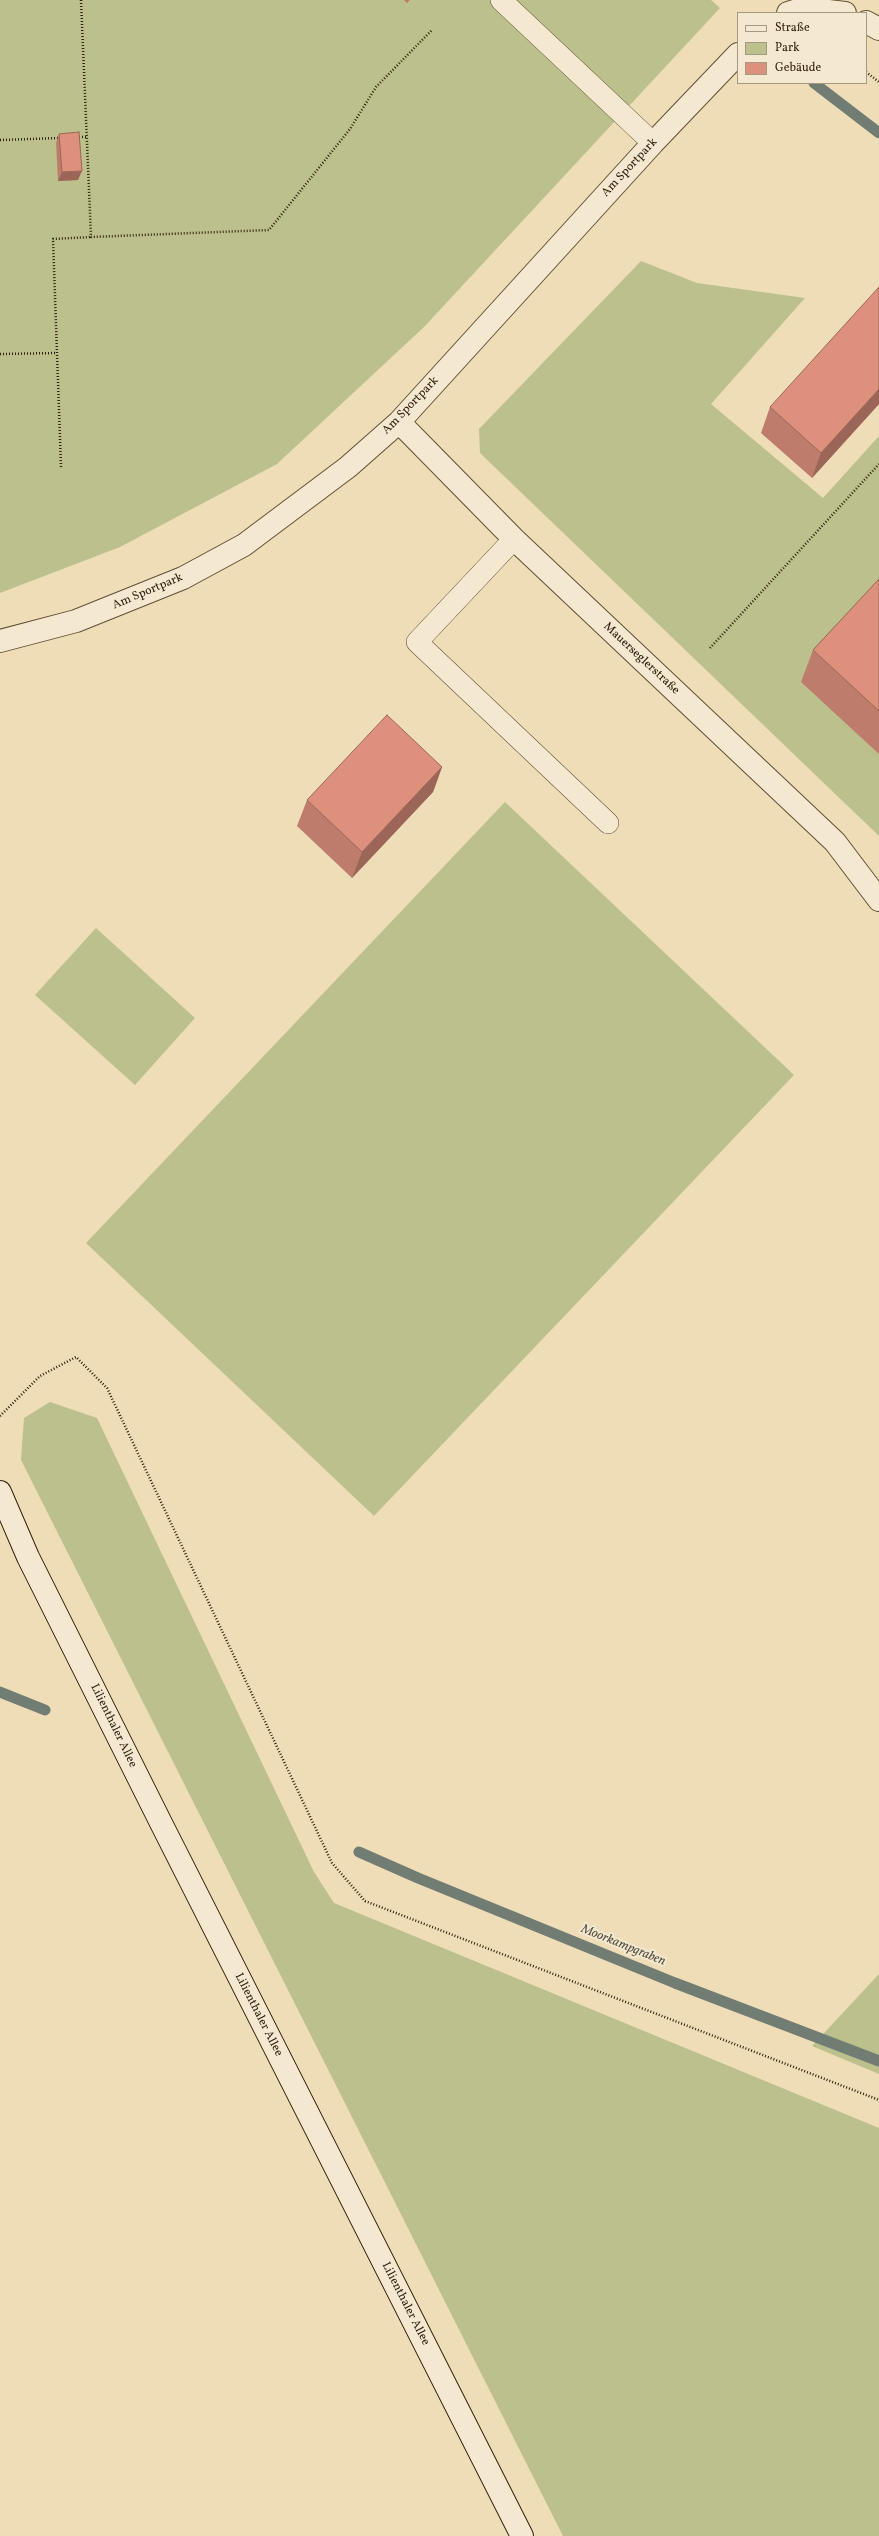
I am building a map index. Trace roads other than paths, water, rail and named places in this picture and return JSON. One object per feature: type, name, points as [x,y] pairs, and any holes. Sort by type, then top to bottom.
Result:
[{"type":"street","points":[[791,12],[804,8],[838,8]]},
{"type":"street","points":[[867,23],[879,29]]},
{"type":"street","name":"Am Sportpark","points":[[0,641],[76,621],[183,578],[244,545],[348,467],[399,422],[653,143],[737,55]]},
{"type":"street","name":"Mauerseglerstraße","points":[[399,422],[514,539],[835,842],[879,900]]},
{"type":"street","name":"Lilienthaler Allee","points":[[0,1492],[28,1557],[161,1823],[522,2536]]},
{"type":"lane","points":[[501,0],[653,143]]},
{"type":"lane","points":[[514,539],[417,642],[608,823]]},
{"type":"waterway","points":[[815,84],[879,133]]},
{"type":"waterway","name":"Moorkampgraben","points":[[0,1692],[45,1710]]},
{"type":"waterway","name":"Moorkampgraben","points":[[359,1852],[418,1878],[675,1983],[879,2061]]}]
